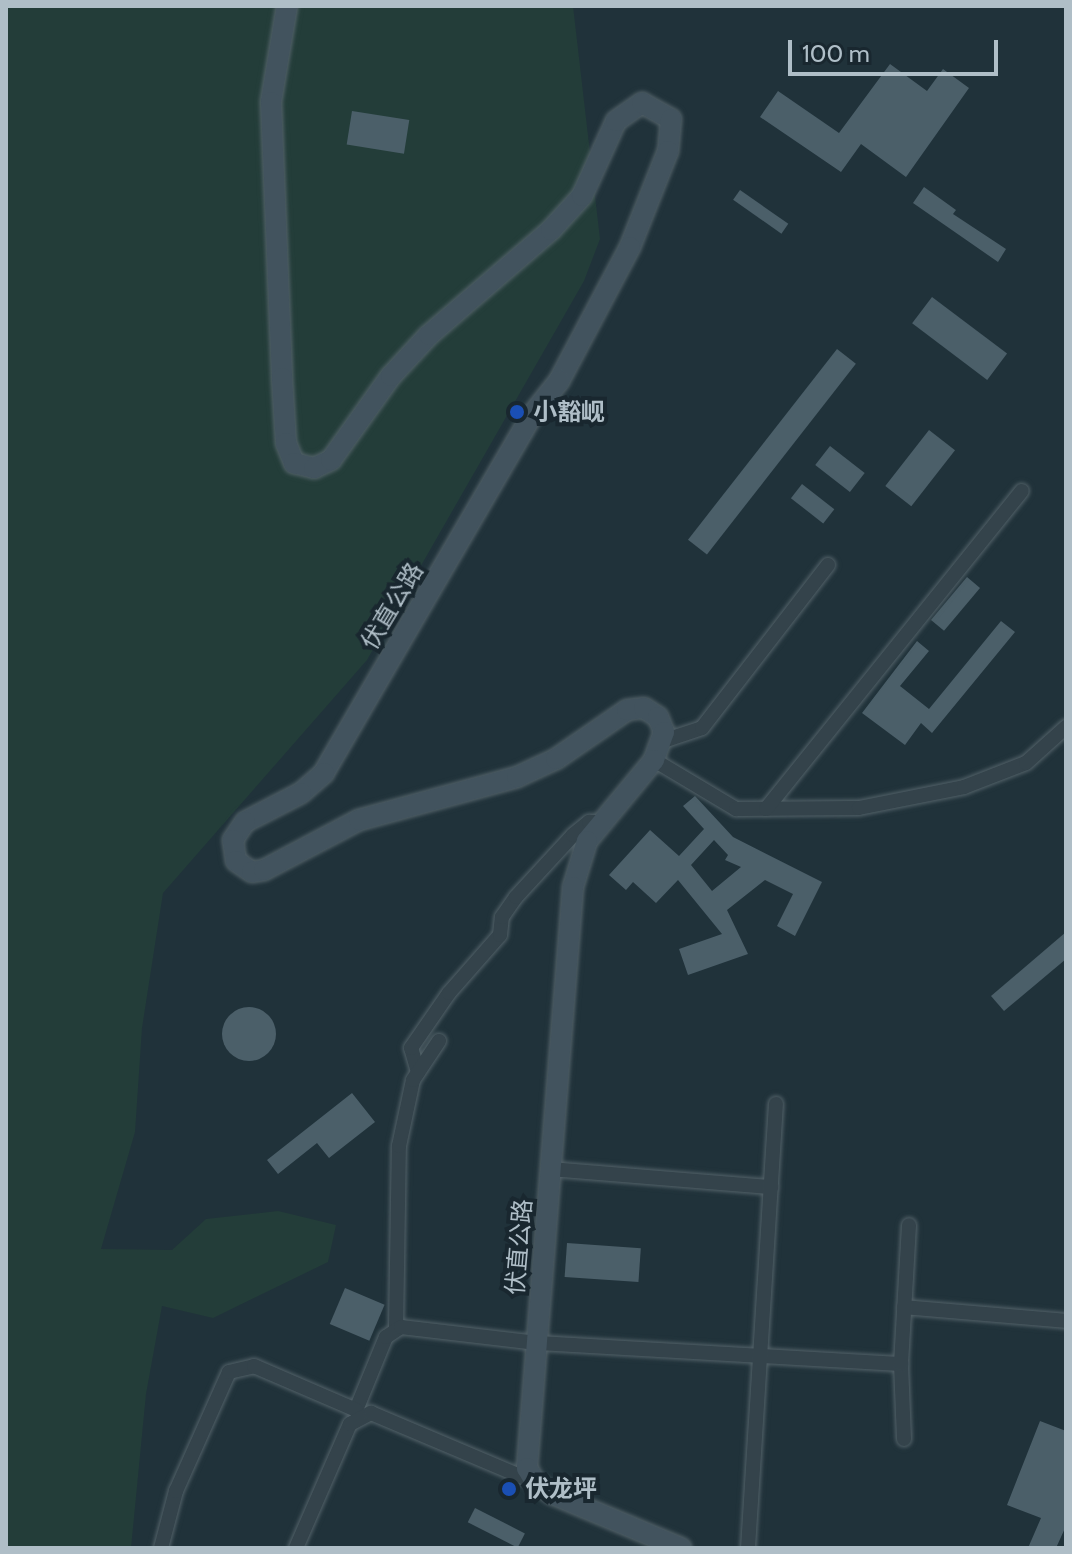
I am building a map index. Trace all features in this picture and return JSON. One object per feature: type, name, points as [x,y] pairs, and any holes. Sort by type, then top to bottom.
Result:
[{"type":"main road","name":"伏直公路","points":[[287,6],[271,102],[286,443],[294,463],[314,468],[331,460],[391,376],[429,335],[551,230],[582,196],[616,121],[642,103],[671,119],[668,151],[630,247],[559,381],[532,415],[324,773],[301,793],[245,822],[233,840],[236,861],[252,872],[264,870],[359,820],[517,777],[556,759],[635,708],[658,717],[663,741],[654,760],[587,841],[573,887],[527,1468],[535,1482]]},
{"type":"main road","points":[[535,1482],[552,1494],[681,1548]]},
{"type":"street","points":[[766,809],[1022,491]]},
{"type":"street","points":[[663,741],[702,728],[828,565]]},
{"type":"street","points":[[654,760],[736,809],[859,808],[964,787],[1026,763],[1066,727]]},
{"type":"street","points":[[418,1072],[411,1048],[500,935],[502,917],[516,897],[573,835],[589,822],[603,822]]},
{"type":"street","points":[[396,1329],[399,1146],[418,1072],[439,1041]]},
{"type":"street","points":[[748,1548],[776,1104]]},
{"type":"street","points":[[551,1169],[771,1187]]},
{"type":"street","points":[[904,1439],[901,1364],[909,1225]]},
{"type":"street","points":[[904,1307],[1066,1321]]},
{"type":"street","points":[[296,1548],[350,1424],[358,1413],[386,1337],[396,1329],[537,1343],[901,1364]]},
{"type":"street","points":[[161,1548],[176,1491],[229,1372],[254,1366],[358,1413],[388,1418],[535,1482]]},
{"type":"green space","points":[[6,6],[573,6],[600,239],[584,281],[367,660],[163,893],[142,1028],[135,1132],[101,1249],[172,1250],[206,1219],[278,1211],[336,1225],[328,1262],[213,1318],[162,1306],[146,1394],[131,1548],[6,1548]]},
{"type":"building","points":[[890,64],[927,91],[943,69],[969,88],[906,177],[861,144],[841,172],[760,117],[778,91],[839,133]]},
{"type":"building","points":[[352,111],[409,120],[404,154],[347,145]]},
{"type":"building","points":[[924,187],[956,210],[953,214],[1006,249],[998,262],[913,203]]},
{"type":"building","points":[[740,190],[788,224],[781,234],[733,200]]},
{"type":"building","points":[[932,297],[1007,354],[987,380],[912,323]]},
{"type":"building","points":[[837,349],[856,364],[707,554],[688,540]]},
{"type":"building","points":[[929,430],[955,450],[911,506],[885,486]]},
{"type":"building","points":[[830,446],[865,473],[850,492],[815,465]]},
{"type":"building","points":[[802,484],[834,509],[823,523],[791,498]]},
{"type":"building","points":[[967,577],[980,588],[944,631],[931,620]]},
{"type":"building","points":[[1001,621],[1015,632],[932,733],[921,723],[905,745],[862,713],[917,641],[929,651],[900,686],[929,709]]},
{"type":"building","points":[[695,796],[733,837],[822,882],[795,936],[777,926],[793,894],[765,880],[727,910],[748,954],[688,975],[679,949],[722,934],[678,880],[656,903],[633,882],[626,890],[609,875],[650,830],[679,856],[704,829],[683,806]],"holes":[[[714,840],[728,855],[725,860],[741,867],[712,891],[691,865]]]},
{"type":"building","points":[[1066,932],[1066,959],[1004,1011],[991,996]]},
{"type":"building","points":[[249,1007],[268,1015],[276,1034],[268,1053],[249,1061],[230,1053],[222,1034],[230,1015]]},
{"type":"building","points":[[352,1093],[375,1122],[329,1158],[317,1143],[278,1174],[267,1160]]},
{"type":"building","points":[[567,1243],[641,1248],[638,1282],[565,1277]]},
{"type":"building","points":[[345,1288],[385,1305],[369,1341],[330,1324]]},
{"type":"building","points":[[1040,1421],[1066,1431],[1066,1526],[1056,1548],[1028,1548],[1041,1518],[1007,1505]]},
{"type":"building","points":[[475,1508],[525,1533],[518,1548],[468,1522]]},
{"type":"place","name":"小豁岘","points":[[517,412]]},
{"type":"place","name":"伏龙坪","points":[[509,1489]]}]
